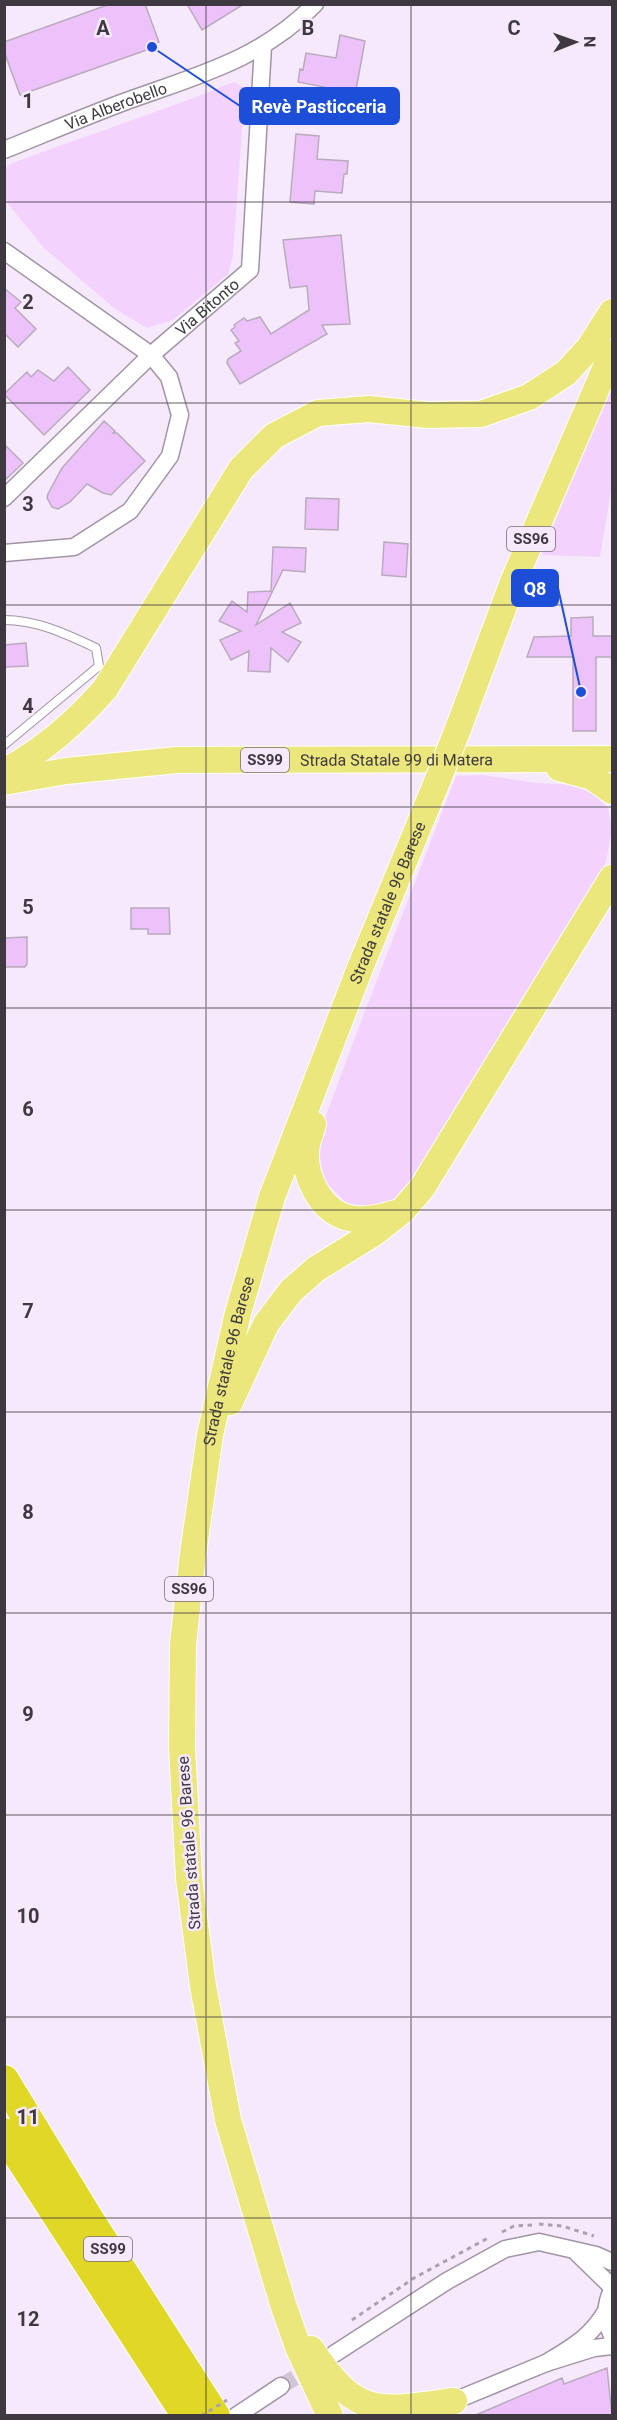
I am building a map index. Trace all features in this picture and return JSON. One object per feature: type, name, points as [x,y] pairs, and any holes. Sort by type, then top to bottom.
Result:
[{"type":"highway","name":"SS99","points":[[4,2080],[88,2218],[221,2408]]},
{"type":"highway","name":"SS99","points":[[4,2133],[187,2415]]},
{"type":"main road","points":[[4,772],[36,755],[77,720],[105,689],[242,469],[274,436],[318,413],[369,409],[428,415],[481,414],[530,397],[566,373],[590,348],[612,312]]},
{"type":"main road","name":"Strada statale 96 Barese","points":[[330,2415],[298,2347],[283,2304],[228,2120],[202,1986],[189,1878],[182,1747],[183,1644],[193,1554],[210,1435],[238,1312],[272,1197],[360,968],[458,729],[513,582],[612,353]]},
{"type":"main road","points":[[527,759],[592,777],[612,791]]},
{"type":"main road","name":"Strada Statale 99 di Matera","points":[[4,782],[66,771],[177,760],[612,759]]},
{"type":"main road","points":[[193,1554],[232,1395],[266,1324],[291,1291],[316,1269],[374,1233],[402,1211],[422,1188],[612,878]]},
{"type":"main road","points":[[360,968],[306,1150],[309,1178],[322,1201],[344,1217],[375,1219],[402,1211]]},
{"type":"main road","points":[[283,2304],[328,2375],[348,2395],[371,2406],[392,2410],[445,2408]]},
{"type":"street","name":"Via Alberobello","points":[[4,150],[108,108],[241,59],[281,35],[315,4]]},
{"type":"street","name":"Via Bitonto","points":[[4,498],[151,355],[250,270],[264,45]]},
{"type":"street","points":[[4,553],[74,547],[130,511],[170,456],[180,415],[169,377],[151,355],[6,253]]},
{"type":"street","points":[[334,2354],[447,2281],[505,2249],[539,2242],[612,2262]]},
{"type":"street","points":[[546,2363],[582,2341],[596,2326],[606,2311],[612,2289],[593,2265],[571,2249]]},
{"type":"street","points":[[606,2311],[607,2324],[612,2336]]},
{"type":"street","points":[[445,2408],[546,2363],[594,2348],[612,2346]]},
{"type":"street","points":[[236,2415],[281,2386]]},
{"type":"lane","points":[[4,620],[23,620],[60,631],[96,648],[99,666],[4,745]]},
{"type":"path","points":[[201,2415],[221,2408]]},
{"type":"shaded area","points":[[234,82],[245,88],[233,256],[228,274],[173,320],[147,328],[115,309],[44,248],[5,200],[5,169],[10,164]]},
{"type":"shaded area","points":[[612,378],[612,485],[600,557],[542,555]]},
{"type":"shaded area","points":[[483,775],[537,783],[580,785],[596,796],[608,808],[612,829],[606,862],[408,1195],[388,1209],[347,1204],[318,1174],[316,1142],[456,776]]},
{"type":"building","points":[[110,4],[145,4],[159,42],[154,44],[155,47],[20,95],[4,51],[4,42]]},
{"type":"building","points":[[187,4],[244,4],[202,30]]},
{"type":"building","points":[[340,35],[365,41],[353,106],[326,104],[329,88],[298,82],[306,53],[336,58]]},
{"type":"building","points":[[296,134],[319,136],[317,159],[348,161],[342,193],[315,191],[314,204],[290,202]]},
{"type":"building","points":[[341,235],[350,324],[322,325],[327,334],[240,384],[227,363],[228,359],[241,351],[235,343],[239,341],[231,330],[235,327],[234,325],[244,318],[247,321],[260,317],[271,334],[309,310],[307,286],[290,288],[283,240]]},
{"type":"building","points":[[4,288],[21,302],[15,308],[36,329],[18,347],[4,333]]},
{"type":"building","points":[[68,367],[90,390],[44,435],[4,394],[27,372],[31,377],[38,370],[54,381]]},
{"type":"building","points":[[104,421],[115,431],[113,433],[117,433],[145,461],[111,495],[87,484],[70,502],[58,509],[52,507],[47,498],[48,494],[62,468]]},
{"type":"building","points":[[4,444],[23,463],[4,481]]},
{"type":"building","points":[[306,498],[339,499],[338,530],[305,529]]},
{"type":"building","points":[[384,542],[408,544],[406,577],[382,575]]},
{"type":"building","points":[[273,547],[306,548],[305,572],[283,570],[256,625],[290,603],[301,623],[282,632],[301,642],[288,662],[271,648],[270,672],[248,671],[249,651],[231,660],[220,640],[241,631],[219,621],[232,601],[247,612],[248,592],[271,591]]},
{"type":"building","points":[[593,617],[593,636],[612,636],[612,657],[596,657],[596,731],[573,731],[573,657],[527,657],[534,637],[571,636],[571,618]]},
{"type":"building","points":[[26,643],[28,666],[4,667],[4,645]]},
{"type":"building","points":[[131,908],[169,908],[170,934],[148,934],[148,929],[131,929]]},
{"type":"building","points":[[27,937],[25,967],[4,967],[4,938]]},
{"type":"building","points":[[607,2368],[612,2415],[476,2415],[562,2378],[564,2384]]},
{"type":"tunnel","points":[[281,2386],[316,2365]]},
{"type":"place","name":"Revè Pasticceria","points":[[152,47]]},
{"type":"place","name":"Q8","points":[[581,692]]}]
